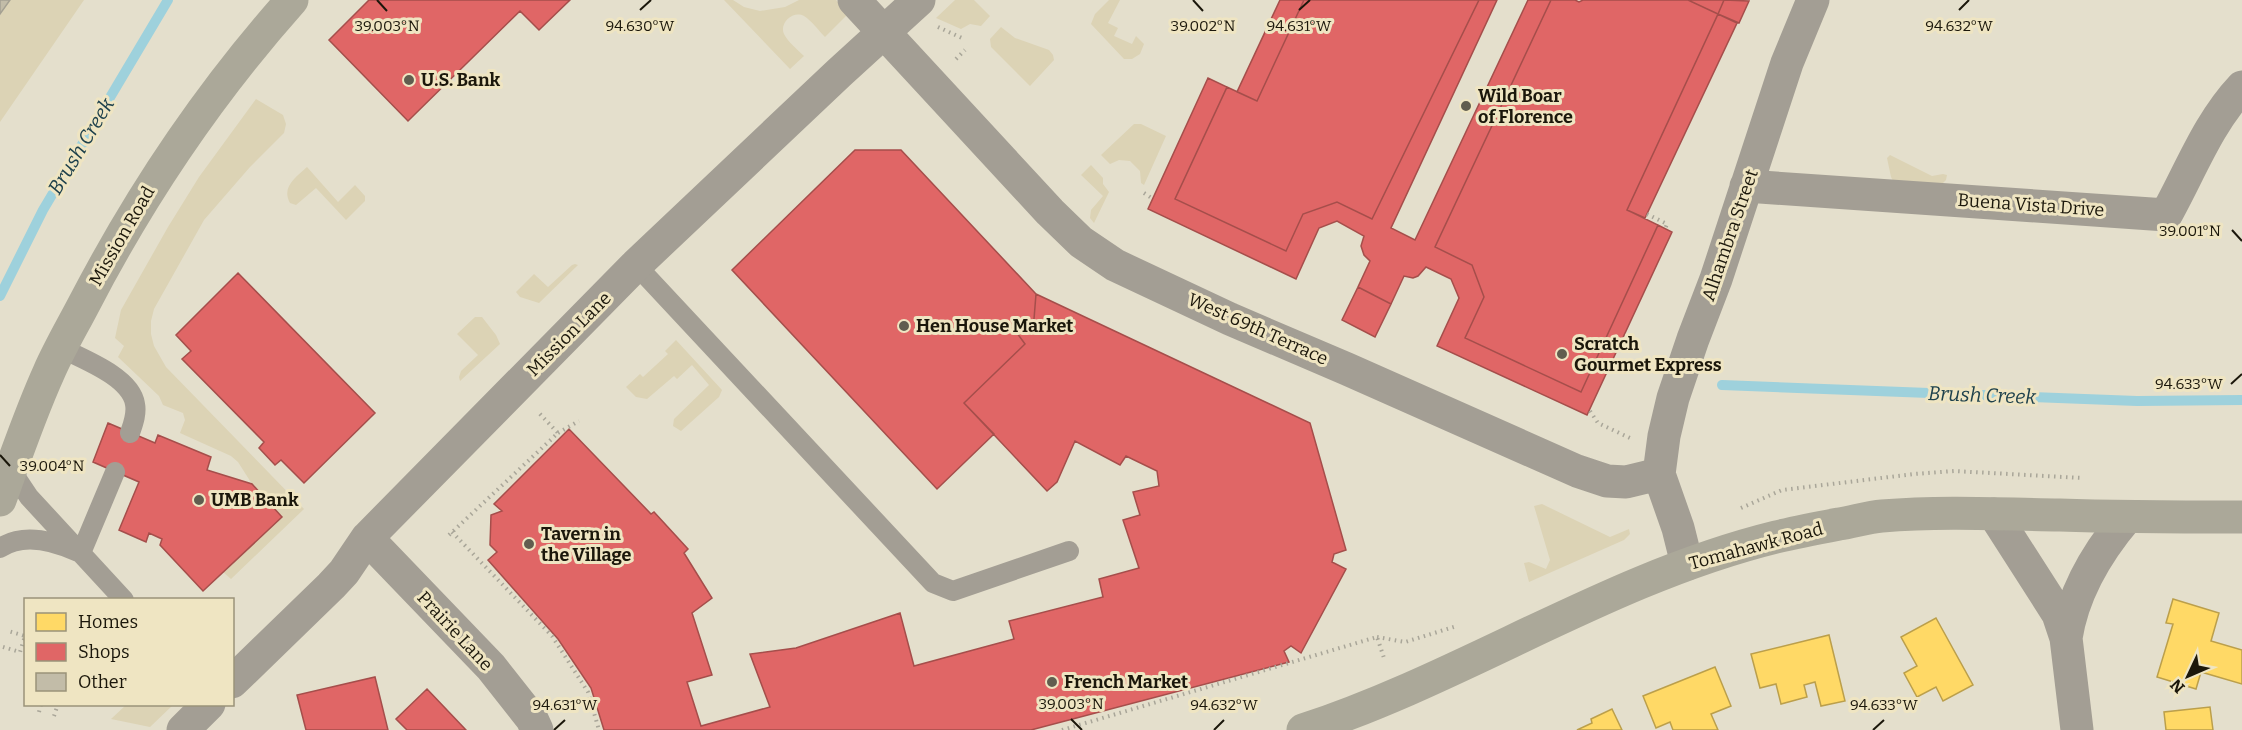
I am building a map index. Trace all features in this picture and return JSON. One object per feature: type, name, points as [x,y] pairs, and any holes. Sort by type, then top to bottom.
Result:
[{"type":"street","name":"Mission Road","points":[[0,500],[48,373],[110,255],[153,182],[250,46],[292,0]]},
{"type":"street","name":"West 69th Terrace","points":[[854,0],[885,31],[1050,213],[1081,242],[1114,265],[1230,319],[1358,373],[1577,471],[1607,481],[1626,482],[1659,474]]},
{"type":"street","name":"Alhambra Street","points":[[1659,474],[1664,436],[1674,398],[1787,63],[1813,0]]},
{"type":"street","name":"Mission Lane","points":[[234,680],[331,586],[344,572],[367,538],[636,265],[885,31],[927,13]]},
{"type":"street","name":"Buena Vista Drive","points":[[1746,186],[2166,215],[2195,157],[2229,101],[2242,87]]},
{"type":"street","points":[[1659,474],[1678,528],[1687,564]]},
{"type":"street","points":[[1994,514],[2058,614],[2066,638],[2077,730]]},
{"type":"street","name":"Tomahawk Road","points":[[1303,730],[1331,725],[1626,587],[1687,564],[1776,537],[1881,516],[1994,514],[2242,517]]},
{"type":"street","points":[[2066,638],[2068,623],[2084,581],[2111,536],[2127,517]]},
{"type":"street","name":"Prairie Lane","points":[[367,538],[490,667],[532,719],[537,730]]},
{"type":"street","points":[[183,730],[208,706]]},
{"type":"lane","points":[[636,265],[933,583],[953,591],[1069,551]]},
{"type":"lane","points":[[61,348],[101,367],[128,388],[135,403],[135,419],[130,433]]},
{"type":"lane","points":[[11,470],[29,497],[122,598]]},
{"type":"lane","points":[[81,553],[115,472]]},
{"type":"lane","points":[[0,548],[20,539],[37,539],[62,544],[81,553]]},
{"type":"path","points":[[927,13],[962,38]]},
{"type":"path","points":[[1144,193],[1153,200]]},
{"type":"path","points":[[1647,214],[1667,224],[1665,228]]},
{"type":"path","points":[[537,410],[558,433]]},
{"type":"path","points":[[1590,411],[1598,423],[1638,443]]},
{"type":"path","points":[[579,421],[558,433],[451,534],[552,636],[588,692],[599,730]]},
{"type":"path","points":[[8,631],[24,636]]},
{"type":"path","points":[[1062,730],[1316,657],[1377,637],[1386,663]]},
{"type":"path","points":[[3,647],[20,652],[24,639]]},
{"type":"path","points":[[39,712],[41,706]]},
{"type":"path","points":[[54,716],[58,706]]},
{"type":"shaded area","points":[[0,0],[84,0],[0,122]]},
{"type":"shaded area","points":[[724,0],[733,0],[744,7],[760,11],[785,7],[799,0],[836,0],[849,13],[825,37],[804,16],[796,15],[788,19],[783,26],[784,34],[804,56],[790,69]]},
{"type":"shaded area","points":[[955,0],[974,0],[990,16],[981,26],[970,24],[961,29],[936,18]]},
{"type":"shaded area","points":[[1109,0],[1120,0],[1108,23],[1118,28],[1114,36],[1132,44],[1136,36],[1144,44],[1140,54],[1132,59],[1124,59],[1091,24],[1095,14]]},
{"type":"shaded area","points":[[1001,27],[1015,38],[1049,50],[1053,55],[1054,60],[1030,86],[991,47],[990,39]]},
{"type":"shaded area","points":[[256,99],[283,115],[286,124],[284,133],[250,167],[204,220],[154,309],[151,321],[154,346],[166,367],[304,509],[231,579],[223,572],[282,516],[252,484],[238,462],[231,456],[180,433],[185,420],[183,413],[163,405],[159,396],[118,357],[124,346],[115,338],[121,310],[168,227],[199,177]]},
{"type":"shaded area","points":[[1134,124],[1141,124],[1166,136],[1144,185],[1141,183],[1140,171],[1130,161],[1119,160],[1110,164],[1101,155]]},
{"type":"shaded area","points":[[1890,155],[1932,176],[1947,175],[1946,180],[1942,184],[1895,185],[1887,158]]},
{"type":"shaded area","points":[[1091,165],[1103,178],[1103,184],[1109,192],[1094,223],[1090,218],[1091,210],[1103,196],[1081,175]]},
{"type":"shaded area","points":[[307,167],[338,202],[355,185],[365,196],[365,201],[346,220],[316,188],[296,205],[290,203],[287,192],[289,187]]},
{"type":"shaded area","points":[[575,264],[578,265],[539,303],[520,297],[516,292],[534,274],[548,287]]},
{"type":"shaded area","points":[[475,317],[482,317],[500,344],[460,381],[461,371],[478,355],[457,334]]},
{"type":"shaded area","points":[[676,340],[722,390],[719,397],[681,431],[673,426],[674,419],[709,385],[692,365],[677,379],[674,376],[647,399],[636,397],[626,387],[640,374],[643,377],[668,354],[665,351]]},
{"type":"shaded area","points":[[1542,504],[1610,537],[1629,529],[1630,534],[1624,540],[1529,582],[1524,563],[1529,562],[1546,569],[1550,560],[1534,506]]},
{"type":"shaded area","points":[[125,706],[172,706],[150,727],[111,719]]},
{"type":"building: Homes","points":[[2173,599],[2219,613],[2211,641],[2242,650],[2242,684],[2201,672],[2196,689],[2157,677],[2173,624],[2166,623]]},
{"type":"building: Homes","points":[[1936,618],[1973,685],[1943,701],[1936,687],[1917,697],[1904,673],[1917,666],[1901,637]]},
{"type":"building: Homes","points":[[1829,635],[1845,701],[1821,706],[1815,682],[1804,685],[1807,697],[1781,704],[1776,684],[1760,688],[1751,654]]},
{"type":"building: Homes","points":[[1715,667],[1731,706],[1711,714],[1718,730],[1673,730],[1670,722],[1656,728],[1643,696]]},
{"type":"building: Homes","points":[[2210,707],[2213,730],[2166,730],[2164,712]]},
{"type":"building: Homes","points":[[1612,709],[1622,730],[1577,730],[1592,723],[1591,719]]},
{"type":"building: Shops","name":"U.S. Bank","points":[[369,0],[570,0],[539,30],[520,11],[408,121],[329,40]]},
{"type":"building: Shops","points":[[1280,0],[1304,0],[1257,101],[1237,92]]},
{"type":"building: Shops","points":[[1304,0],[1479,0],[1372,219],[1337,202],[1303,214],[1286,251],[1175,199],[1227,87],[1257,101]]},
{"type":"building: Shops","points":[[1479,0],[1497,0],[1391,228],[1415,240],[1528,0],[1551,0],[1435,247],[1472,265],[1484,297],[1465,338],[1581,392],[1658,225],[1672,232],[1587,415],[1437,346],[1459,298],[1451,279],[1426,267],[1418,276],[1413,278],[1404,276],[1391,304],[1358,287],[1370,261],[1364,255],[1361,246],[1364,236],[1337,221],[1319,228],[1296,279],[1148,209],[1208,78],[1227,87],[1175,199],[1286,251],[1303,214],[1337,202],[1372,219]]},
{"type":"building: Shops","points":[[1551,0],[1579,2],[1583,0],[1688,0],[1718,14],[1627,210],[1658,225],[1581,392],[1465,338],[1484,297],[1472,265],[1435,247]]},
{"type":"building: Shops","points":[[1688,0],[1724,0],[1718,14]]},
{"type":"building: Shops","points":[[1724,0],[1749,1],[1739,23],[1718,14]]},
{"type":"building: Shops","points":[[1718,14],[1737,23],[1645,218],[1627,210]]},
{"type":"building: Shops","name":"Hen House Market","points":[[855,150],[901,150],[1036,294],[1034,319],[1017,333],[1025,344],[964,403],[994,434],[937,489],[732,270]]},
{"type":"building: Shops","points":[[238,273],[375,413],[304,483],[281,460],[275,465],[259,448],[264,442],[182,359],[191,351],[176,335]]},
{"type":"building: Shops","points":[[1358,287],[1391,304],[1375,337],[1342,320]]},
{"type":"building: Shops","points":[[1036,294],[1310,423],[1346,550],[1334,554],[1332,562],[1346,569],[1301,653],[1291,646],[1284,651],[1289,662],[1031,730],[604,730],[591,688],[558,639],[488,560],[497,552],[490,545],[491,515],[502,511],[494,504],[569,429],[651,514],[654,512],[688,549],[684,553],[712,598],[692,613],[712,675],[687,682],[701,726],[770,707],[750,654],[796,648],[900,613],[914,666],[1014,639],[1009,621],[1103,597],[1099,579],[1139,568],[1123,520],[1140,515],[1133,492],[1159,486],[1157,471],[1126,456],[1120,465],[1075,441],[1057,482],[1047,491],[964,403],[1025,344],[1017,333],[1034,319]]},
{"type":"building: Shops","name":"UMB Bank","points":[[108,423],[155,443],[158,435],[211,457],[207,470],[252,484],[282,517],[203,591],[160,545],[162,539],[149,533],[146,542],[119,530],[139,482],[93,462]]},
{"type":"building: Shops","points":[[375,677],[388,730],[306,730],[297,695]]},
{"type":"building: Shops","points":[[427,689],[466,730],[407,730],[396,719]]},
{"type":"building: Other","points":[[0,0],[10,0],[0,14]]},
{"type":"waterway","name":"Brush Creek","points":[[0,296],[43,210],[168,0]]},
{"type":"waterway","name":"Brush Creek","points":[[1722,385],[2137,401],[2242,400]]},
{"type":"place","name":"U.S. Bank","points":[[409,80]]},
{"type":"place","name":"Wild Boar of Florence","points":[[1466,106]]},
{"type":"place","name":"Hen House Market","points":[[904,326]]},
{"type":"place","name":"Scratch Gourmet Express","points":[[1562,354]]},
{"type":"place","name":"UMB Bank","points":[[199,500]]},
{"type":"place","name":"Tavern in the Village","points":[[529,544]]},
{"type":"place","name":"French Market","points":[[1052,682]]}]
